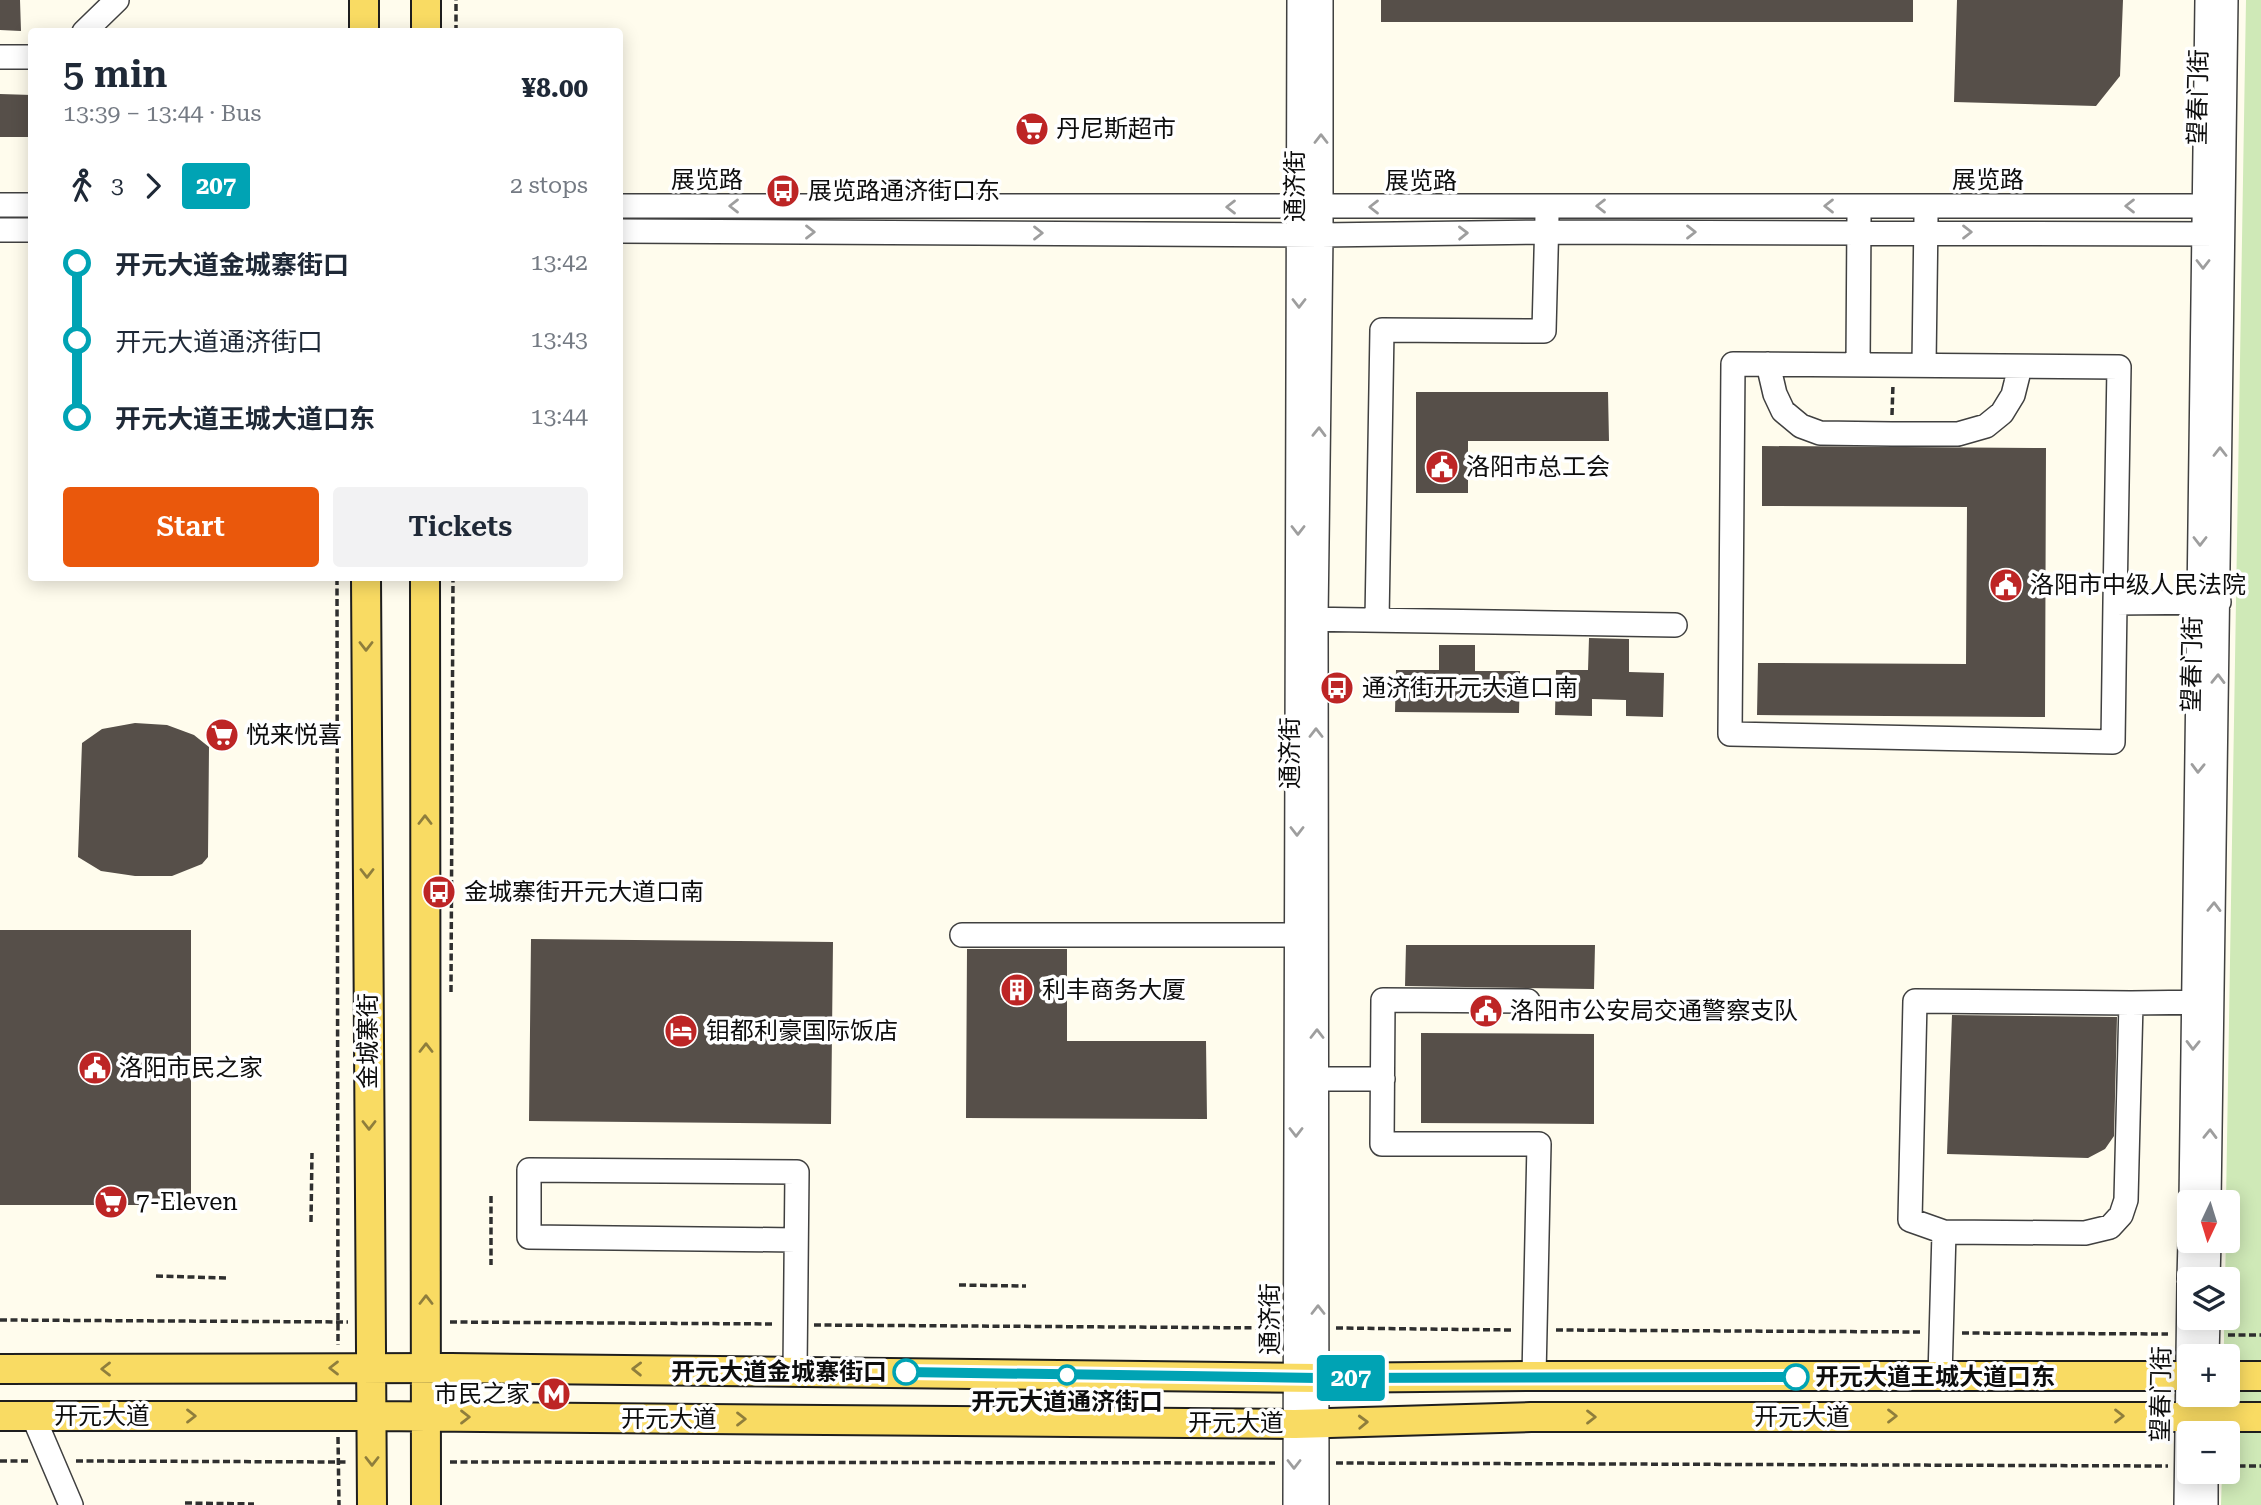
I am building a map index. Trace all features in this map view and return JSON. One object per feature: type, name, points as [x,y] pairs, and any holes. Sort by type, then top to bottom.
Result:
[{"type":"main road","points":[[364,0],[364,28]]},
{"type":"main road","points":[[426,0],[426,28]]},
{"type":"main road","name":"金城寨街","points":[[366,581],[372,1505]]},
{"type":"main road","points":[[425,581],[442,1318],[438,1368],[443,1466],[426,1505]]},
{"type":"main road","name":"开元大道","points":[[0,1369],[371,1367],[1307,1378],[1940,1377],[2177,1400]]},
{"type":"main road","points":[[2240,1376],[2261,1376]]},
{"type":"main road","name":"开元大道","points":[[0,1416],[372,1416],[1306,1424],[2177,1402]]},
{"type":"main road","name":"开元大道","points":[[2219,1407],[2261,1417]]},
{"type":"street","points":[[88,28],[117,0]]},
{"type":"street","name":"通济街","points":[[1294,1505],[1294,1463],[1306,1424],[1307,1378],[1310,207],[1299,0]]},
{"type":"street","name":"通济街","points":[[1310,207],[1321,0]]},
{"type":"street","name":"望春门街","points":[[2192,1190],[2203,1002],[2209,603],[2213,206],[2207,0]]},
{"type":"street","name":"望春门街","points":[[2213,206],[2227,0]]},
{"type":"street","points":[[0,57],[28,57]]},
{"type":"street","points":[[0,205],[28,205]]},
{"type":"street","name":"展览路","points":[[623,206],[2213,206]]},
{"type":"street","points":[[1377,620],[1382,330],[1544,331],[1547,206]]},
{"type":"street","points":[[1858,365],[1859,206]]},
{"type":"street","points":[[1924,365],[1926,206]]},
{"type":"street","points":[[0,230],[28,230]]},
{"type":"street","points":[[623,231],[1310,235],[1547,232],[2213,234]]},
{"type":"street","points":[[1733,364],[1858,365],[2119,367],[2113,743],[1730,734],[1733,364]]},
{"type":"street","points":[[1768,364],[1775,394],[1783,411],[1801,426],[1820,433],[1892,435],[1958,434],[1986,426],[2002,413],[2012,394],[2020,367]]},
{"type":"street","points":[[2115,603],[2209,603]]},
{"type":"street","points":[[1307,619],[1675,625]]},
{"type":"street","name":"通济街","points":[[1306,1079],[1297,935],[1307,619]]},
{"type":"street","points":[[962,935],[1297,935]]},
{"type":"street","points":[[1528,1001],[1383,1000],[1382,1144],[1539,1144],[1534,1376]]},
{"type":"street","points":[[2131,1003],[2126,1200],[2121,1215],[2110,1227],[2085,1233],[1944,1232],[1910,1220],[1915,1001],[2203,1002]]},
{"type":"street","name":"望春门街","points":[[2203,1002],[2209,1190]]},
{"type":"street","points":[[1306,1079],[1383,1079]]},
{"type":"street","points":[[795,1371],[797,1172],[529,1170],[529,1237],[796,1240]]},
{"type":"street","points":[[1940,1377],[1944,1232]]},
{"type":"street","points":[[33,1416],[71,1505]]},
{"type":"street","name":"通济街","points":[[1306,1424],[1317,1463],[1317,1505]]},
{"type":"street","name":"望春门街","points":[[2186,1505],[2192,1484]]},
{"type":"street","name":"望春门街","points":[[2200,1484],[2206,1505]]},
{"type":"path","points":[[456,0],[456,28]]},
{"type":"path","points":[[337,581],[338,1368]]},
{"type":"path","points":[[451,1003],[453,581]]},
{"type":"path","points":[[312,1153],[312,1222]]},
{"type":"path","points":[[491,1196],[491,1265]]},
{"type":"path","points":[[156,1276],[226,1278]]},
{"type":"path","points":[[958,1284],[1026,1286]]},
{"type":"path","points":[[438,1368],[442,1318],[796,1325],[2261,1335]]},
{"type":"path","points":[[0,1320],[370,1322]]},
{"type":"path","points":[[338,1416],[339,1505]]},
{"type":"path","points":[[439,1417],[443,1466],[1294,1463]]},
{"type":"path","points":[[0,1461],[372,1462]]},
{"type":"path","points":[[1317,1463],[2177,1469]]},
{"type":"path","points":[[2240,1466],[2261,1466]]},
{"type":"path","points":[[185,1503],[254,1504]]},
{"type":"green space","points":[[2246,0],[2261,0],[2261,1505],[2221,1505],[2222,1484],[2240,1484],[2240,1421],[2223,1421],[2223,1407],[2240,1407],[2240,1344],[2224,1344],[2224,1330],[2240,1330],[2240,1267],[2225,1267],[2226,1253],[2240,1253],[2240,1190],[2226,1190]]},
{"type":"building","points":[[0,0],[20,0],[21,31],[0,30]]},
{"type":"building","points":[[1381,0],[1913,0],[1913,22],[1381,22]]},
{"type":"building","points":[[1957,0],[2123,0],[2120,76],[2096,106],[1954,102]]},
{"type":"building","points":[[0,94],[28,95],[28,137],[0,137]]},
{"type":"building","name":"洛阳市总工会","points":[[1416,392],[1608,392],[1609,441],[1468,441],[1468,493],[1416,493]]},
{"type":"building","name":"洛阳市中级人民法院","points":[[1762,446],[2046,448],[2045,717],[1757,715],[1758,663],[1966,664],[1967,507],[1762,506]]},
{"type":"building","points":[[1589,638],[1629,639],[1629,672],[1664,673],[1663,717],[1626,716],[1626,700],[1592,699],[1592,716],[1555,715],[1556,670],[1588,670]]},
{"type":"building","points":[[1439,645],[1475,645],[1475,671],[1520,671],[1519,713],[1395,712],[1396,670],[1439,670]]},
{"type":"building","points":[[135,723],[167,725],[194,735],[209,747],[208,857],[202,864],[172,876],[135,876],[101,871],[78,857],[82,743],[102,729]]},
{"type":"building","name":"洛阳市民之家","points":[[0,930],[191,930],[191,1205],[0,1205]]},
{"type":"building","name":"钼都利豪国际饭店","points":[[531,939],[833,942],[831,1124],[529,1121]]},
{"type":"building","points":[[1406,945],[1595,945],[1594,989],[1405,986]]},
{"type":"building","name":"利丰商务大厦","points":[[967,949],[1067,949],[1067,1041],[1206,1041],[1207,1119],[966,1118]]},
{"type":"building","points":[[1952,1015],[2117,1017],[2114,1136],[2105,1149],[2088,1158],[1947,1154]]},
{"type":"building","points":[[1421,1033],[1594,1034],[1594,1124],[1421,1123]]},
{"type":"bus line","name":"207","points":[[906,1372],[1296,1378],[1796,1377]]},
{"type":"place","name":"丹尼斯超市","points":[[1032,129]]},
{"type":"place","name":"展览路通济街口东","points":[[783,191]]},
{"type":"place","name":"洛阳市总工会","points":[[1442,467]]},
{"type":"place","name":"洛阳市中级人民法院","points":[[2006,585]]},
{"type":"place","name":"通济街开元大道口南","points":[[1337,688]]},
{"type":"place","name":"悦来悦喜","points":[[222,735]]},
{"type":"place","name":"金城寨街开元大道口南","points":[[439,892]]},
{"type":"place","name":"利丰商务大厦","points":[[1017,990]]},
{"type":"place","name":"洛阳市公安局交通警察支队","points":[[1486,1011]]},
{"type":"place","name":"钼都利豪国际饭店","points":[[681,1031]]},
{"type":"place","name":"洛阳市民之家","points":[[95,1068]]},
{"type":"place","name":"7-Eleven","points":[[111,1202]]},
{"type":"place","name":"开元大道金城寨街口","points":[[906,1372]]},
{"type":"place","name":"开元大道通济街口","points":[[1067,1375]]},
{"type":"place","name":"开元大道王城大道口东","points":[[1796,1377]]},
{"type":"place","name":"市民之家","points":[[554,1394]]}]
